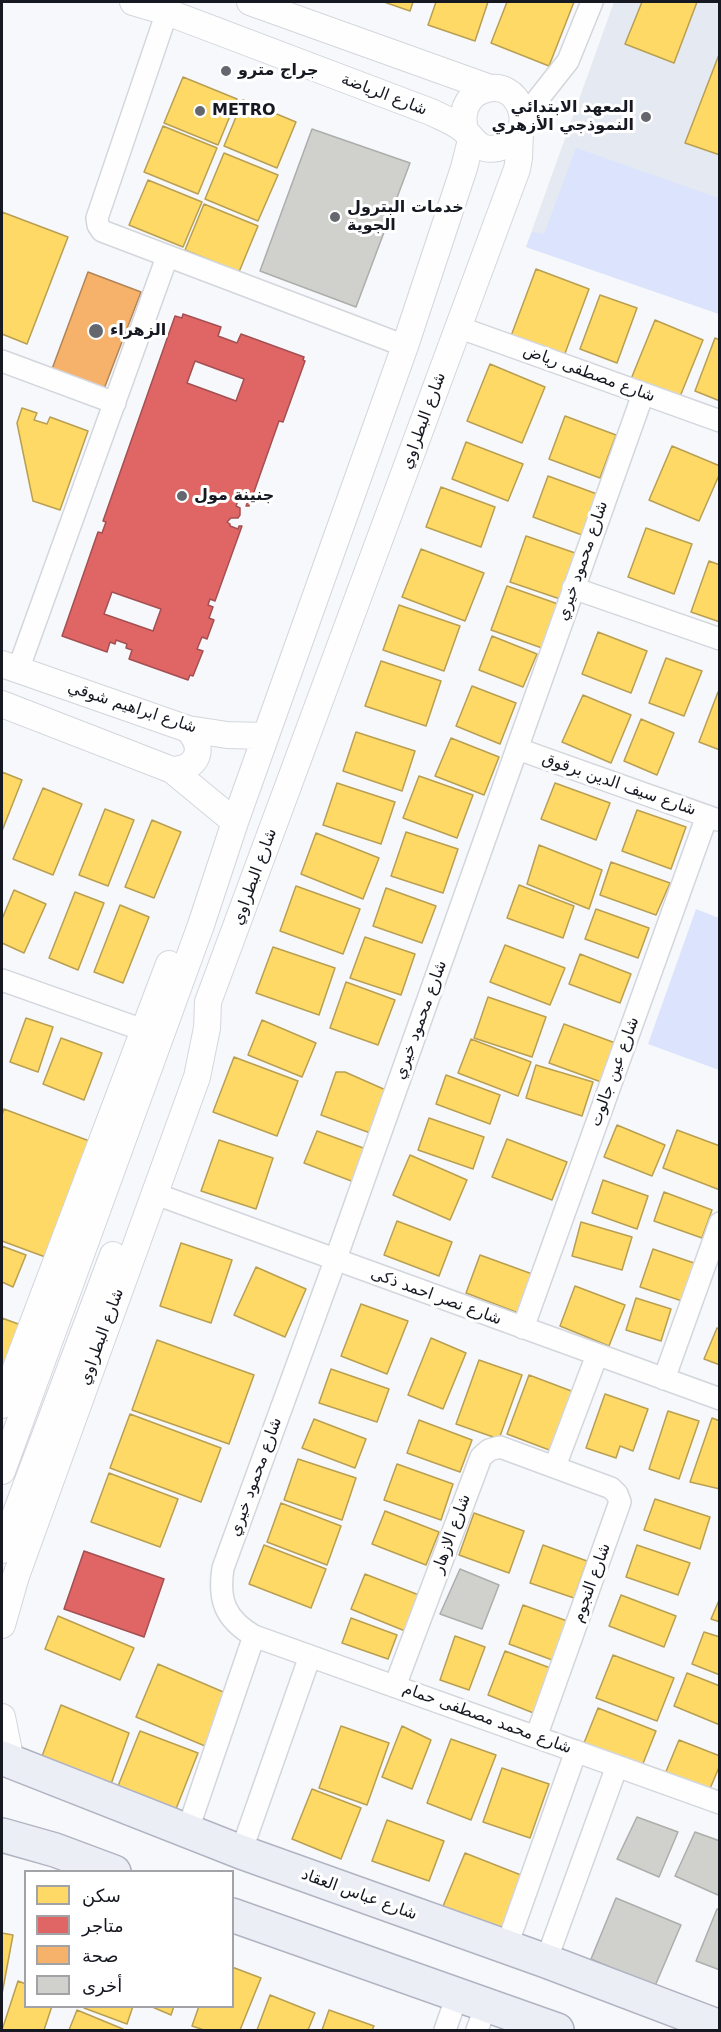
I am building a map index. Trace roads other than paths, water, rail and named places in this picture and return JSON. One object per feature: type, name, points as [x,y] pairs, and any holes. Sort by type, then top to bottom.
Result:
[{"type":"main road","name":"شارع عباس العقاد","points":[[6,1759],[187,1832],[546,1961],[720,2027]]},
{"type":"main road","points":[[2,1835],[55,1850],[109,1870]]},
{"type":"main road","points":[[234,1916],[473,2011],[557,2031]]},
{"type":"street","name":"شارع الرياضة","points":[[133,2],[167,12],[431,112],[468,135]]},
{"type":"street","points":[[250,2],[490,88],[510,93],[520,104],[522,125]]},
{"type":"street","points":[[468,135],[485,148],[501,148],[509,144],[568,61],[592,2]]},
{"type":"street","points":[[167,12],[97,218],[102,231],[405,346]]},
{"type":"street","points":[[2,1471],[201,925],[235,822],[405,346],[464,168],[468,135],[463,123],[465,107],[475,94],[490,88]]},
{"type":"street","name":"شارع البطراوي","points":[[2,1625],[16,1576],[153,1193],[197,1077],[207,1028],[208,1002],[517,169],[522,125]]},
{"type":"street","points":[[10,667],[115,403],[167,257]]},
{"type":"street","name":"شارع مصطفى رياض","points":[[458,327],[720,421]]},
{"type":"street","points":[[2,361],[115,403]]},
{"type":"street","name":"شارع محمود خيري","points":[[254,1635],[235,1622],[223,1602],[221,1591],[223,1568],[335,1261],[643,394]]},
{"type":"street","points":[[573,588],[720,639]]},
{"type":"street","name":"شارع ابراهيم شوقي","points":[[10,667],[188,729],[226,735],[266,736]]},
{"type":"street","points":[[2,704],[172,770],[235,822]]},
{"type":"street","points":[[172,770],[182,770],[191,765],[197,756],[198,746],[195,736],[188,729]]},
{"type":"street","name":"شارع سيف الدين برقوق","points":[[518,749],[713,818]]},
{"type":"street","name":"شارع عين جالوت","points":[[523,1329],[713,818]]},
{"type":"street","points":[[2,1405],[173,954],[201,925]]},
{"type":"street","points":[[2,980],[143,1030]]},
{"type":"street","points":[[6,1539],[208,1002]]},
{"type":"street","name":"شارع نصر احمد ذكى","points":[[153,1193],[720,1399]]},
{"type":"street","points":[[664,1379],[720,1223]]},
{"type":"street","points":[[555,1466],[597,1355]]},
{"type":"street","name":"شارع الازهار","points":[[395,1686],[481,1457],[489,1449],[500,1447],[555,1466]]},
{"type":"street","name":"شارع النجوم","points":[[536,1737],[620,1502],[617,1494],[611,1488],[555,1466]]},
{"type":"street","points":[[187,1832],[254,1635]]},
{"type":"street","name":"شارع محمد مصطفى حمام","points":[[254,1635],[617,1766],[718,1796]]},
{"type":"street","points":[[241,1852],[310,1656]]},
{"type":"street","points":[[2,1717],[6,1759]]},
{"type":"street","points":[[506,1948],[576,1751]]},
{"type":"street","points":[[546,1961],[617,1766]]},
{"type":"street","points":[[445,2031],[473,2011]]},
{"type":"place","name":"جراج مترو","points":[[226,71]]},
{"type":"place","name":"METRO","points":[[200,111]]},
{"type":"place","name":"المعهد الابتدائي النموذجي الأزهري","points":[[646,117]]},
{"type":"place","name":"خدمات البترول الجوية","points":[[335,217]]},
{"type":"place","name":"الزهراء","points":[[96,331]]},
{"type":"place","name":"جنينة مول","points":[[182,496]]}]
